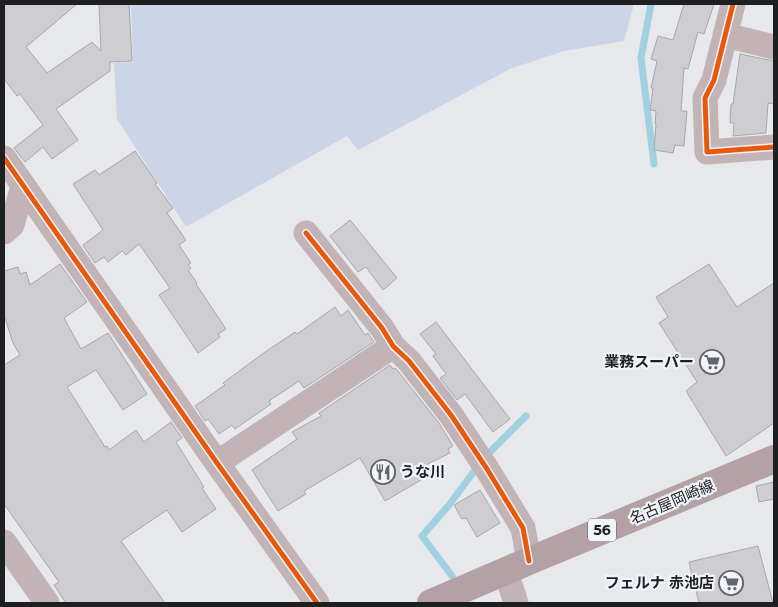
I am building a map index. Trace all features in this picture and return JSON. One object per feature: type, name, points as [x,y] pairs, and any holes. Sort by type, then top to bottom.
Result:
[{"type":"main road","name":"名古屋岡崎線","points":[[431,603],[774,459]]},
{"type":"street","points":[[733,4],[714,80],[704,98],[707,152],[774,147]]},
{"type":"street","points":[[725,35],[774,47]]},
{"type":"street","points":[[4,158],[317,603]]},
{"type":"street","points":[[4,232],[12,225],[23,186]]},
{"type":"street","points":[[306,233],[382,328],[393,346],[409,361],[451,415],[523,528],[517,566],[516,603]]},
{"type":"street","points":[[217,463],[393,346]]},
{"type":"street","points":[[4,542],[47,603]]},
{"type":"shaded area","points":[[131,4],[634,4],[624,41],[564,51],[510,69],[358,150],[347,136],[186,227],[117,119],[114,63],[133,62]]},
{"type":"building","points":[[4,4],[77,4],[26,47],[47,73],[92,42],[101,51],[99,4],[129,4],[132,61],[110,62],[110,71],[56,109],[78,140],[52,159],[43,147],[25,162],[14,148],[43,125],[20,94],[17,96],[4,79]]},
{"type":"building","points":[[684,4],[714,4],[704,34],[698,32],[688,69],[684,68],[681,111],[687,111],[684,146],[675,145],[673,153],[654,150],[656,111],[650,110],[653,88],[651,88],[657,61],[651,59],[658,36],[673,40]]},
{"type":"building","points":[[740,54],[774,61],[774,104],[768,103],[766,133],[733,136],[734,123],[730,123],[731,104],[733,104]]},
{"type":"building","points":[[135,151],[157,183],[155,184],[173,208],[167,213],[186,240],[179,245],[191,263],[188,265],[191,268],[188,270],[226,329],[218,334],[220,337],[198,353],[159,295],[170,288],[139,244],[126,255],[122,251],[108,262],[104,257],[95,263],[83,245],[103,230],[73,184],[95,170],[99,175]]},
{"type":"building","points":[[350,220],[397,278],[383,290],[366,267],[358,272],[330,236]]},
{"type":"building","points":[[60,264],[87,302],[64,318],[81,349],[108,333],[147,394],[123,410],[96,370],[67,387],[105,447],[107,446],[109,450],[136,430],[144,442],[171,422],[182,438],[176,442],[216,509],[182,532],[167,510],[121,541],[165,603],[66,603],[54,585],[59,582],[4,504],[4,365],[20,355],[13,343],[4,315],[4,271],[18,267],[20,274],[26,272],[30,285]]},
{"type":"building","points":[[709,264],[737,307],[774,283],[774,423],[726,456],[686,391],[697,382],[659,323],[668,317],[656,297]]},
{"type":"building","points":[[335,307],[341,316],[348,310],[365,335],[368,333],[374,342],[304,388],[299,381],[269,401],[271,404],[235,429],[232,425],[219,434],[208,419],[205,421],[195,406],[225,385],[223,383],[265,352],[295,332],[297,334]]},
{"type":"building","points":[[436,322],[510,419],[493,432],[465,394],[457,400],[440,378],[446,374],[433,356],[436,354],[420,334]]},
{"type":"building","points":[[390,365],[398,371],[439,423],[453,446],[448,449],[450,453],[420,468],[425,476],[421,480],[385,501],[360,458],[304,491],[306,494],[278,511],[252,470],[297,439],[292,432],[321,416],[319,413]]},
{"type":"building","points":[[774,482],[774,499],[759,502],[756,486]]},
{"type":"building","points":[[480,490],[500,523],[477,537],[466,518],[462,519],[454,505]]},
{"type":"building","name":"フェルナ 赤池店","points":[[758,546],[773,603],[699,603],[689,562]]},
{"type":"waterway","points":[[651,4],[641,58],[654,164]]},
{"type":"waterway","points":[[485,457],[526,416]]},
{"type":"waterway","points":[[452,576],[422,536],[449,505],[478,466]]},
{"type":"cycle path","points":[[733,4],[714,80],[705,98],[707,152],[774,147]]},
{"type":"cycle path","points":[[4,158],[317,603]]},
{"type":"cycle path","points":[[306,233],[382,328],[393,346],[409,361],[451,415],[523,528],[529,561]]},
{"type":"place","name":"業務スーパー","points":[[712,362]]},
{"type":"place","name":"うな川","points":[[383,472]]},
{"type":"place","name":"フェルナ 赤池店","points":[[731,583]]}]
